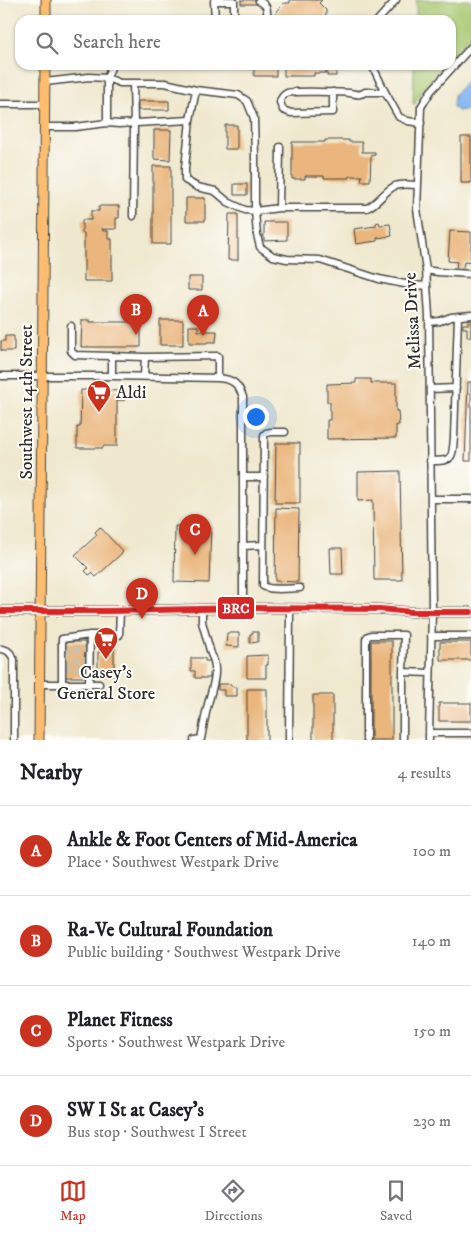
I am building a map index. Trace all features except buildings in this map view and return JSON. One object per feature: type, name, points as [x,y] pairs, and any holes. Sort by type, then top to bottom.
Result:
[{"type":"main road","points":[[46,0],[46,15]]},
{"type":"main road","name":"Southwest 14th Street","points":[[39,740],[45,70]]},
{"type":"main road","points":[[0,611],[243,608],[471,612]]},
{"type":"street","points":[[382,15],[396,0]]},
{"type":"street","points":[[215,15],[214,1],[234,1],[234,15]]},
{"type":"street","points":[[259,1],[267,6],[267,15]]},
{"type":"street","name":"Melissa Drive","points":[[456,63],[471,47]]},
{"type":"street","points":[[107,123],[107,78],[110,70]]},
{"type":"street","points":[[374,70],[399,117],[420,123]]},
{"type":"street","name":"Melissa Drive","points":[[429,736],[432,612],[429,322],[426,270],[417,209],[421,107],[431,90],[450,70]]},
{"type":"street","points":[[45,82],[89,77],[107,78],[120,83],[164,83],[196,90],[238,95],[247,101],[254,118],[255,211],[260,247],[273,256],[287,259],[320,260],[379,279],[415,286],[427,285]]},
{"type":"street","points":[[133,83],[133,216]]},
{"type":"street","points":[[196,90],[190,120],[185,180],[197,187],[215,192],[228,202],[245,210],[367,208],[374,205],[394,187],[418,185]]},
{"type":"street","points":[[333,92],[334,112],[291,113],[283,110],[280,102],[282,96],[288,92],[333,92],[350,93],[363,91],[385,92]]},
{"type":"street","points":[[0,104],[45,104]]},
{"type":"street","points":[[45,127],[190,120]]},
{"type":"street","points":[[279,208],[280,147]]},
{"type":"street","points":[[426,270],[471,274]]},
{"type":"street","points":[[430,461],[444,461],[452,455],[458,316]]},
{"type":"street","points":[[429,322],[451,317],[471,316]]},
{"type":"street","points":[[72,326],[71,351],[75,355],[218,356],[218,378]]},
{"type":"street","points":[[112,356],[112,376]]},
{"type":"street","points":[[144,376],[145,356]]},
{"type":"street","points":[[0,376],[218,378],[227,379],[235,383],[243,397],[243,608]]},
{"type":"street","points":[[430,389],[456,388]]},
{"type":"street","points":[[285,432],[266,432],[264,435],[263,586],[265,588],[300,588]]},
{"type":"street","points":[[243,477],[264,477]]},
{"type":"street","points":[[431,499],[471,500]]},
{"type":"street","points":[[243,546],[264,545]]},
{"type":"street","points":[[149,610],[150,588]]},
{"type":"street","points":[[194,740],[200,739],[215,674],[214,659],[202,622],[202,609]]},
{"type":"street","points":[[288,740],[290,609]]},
{"type":"street","points":[[62,684],[62,639],[90,635],[119,635],[120,611]]},
{"type":"street","points":[[89,684],[87,650],[90,635]]},
{"type":"street","points":[[366,740],[366,639],[371,635],[404,635],[403,740]]},
{"type":"street","points":[[431,636],[471,636]]},
{"type":"street","points":[[0,649],[7,650],[14,660],[14,740]]},
{"type":"street","points":[[404,672],[430,673]]},
{"type":"street","points":[[40,684],[99,684]]},
{"type":"street","points":[[429,736],[471,733]]},
{"type":"green space","points":[[416,0],[471,0],[471,35],[456,52],[456,15],[416,15]]},
{"type":"green space","points":[[414,70],[439,70],[420,93],[415,104],[413,104]]},
{"type":"water","points":[[471,76],[471,109],[457,111],[453,107],[454,95]]},
{"type":"tunnel","points":[[65,650],[85,650]]},
{"type":"tunnel","points":[[65,660],[85,660]]},
{"type":"tunnel","points":[[65,668],[84,668]]},
{"type":"transit line","name":"BRC","points":[[0,611],[243,608],[471,612]]},
{"type":"place","name":"Ra-Ve Cultural Foundation","points":[[136,335]]},
{"type":"place","name":"Ankle & Foot Centers of Mid-America","points":[[203,336]]},
{"type":"place","name":"Aldi","points":[[99,413]]},
{"type":"place","name":"Planet Fitness","points":[[195,555]]},
{"type":"place","name":"SW I St at Casey's","points":[[142,619]]},
{"type":"place","name":"Casey's General Store","points":[[106,660]]}]
